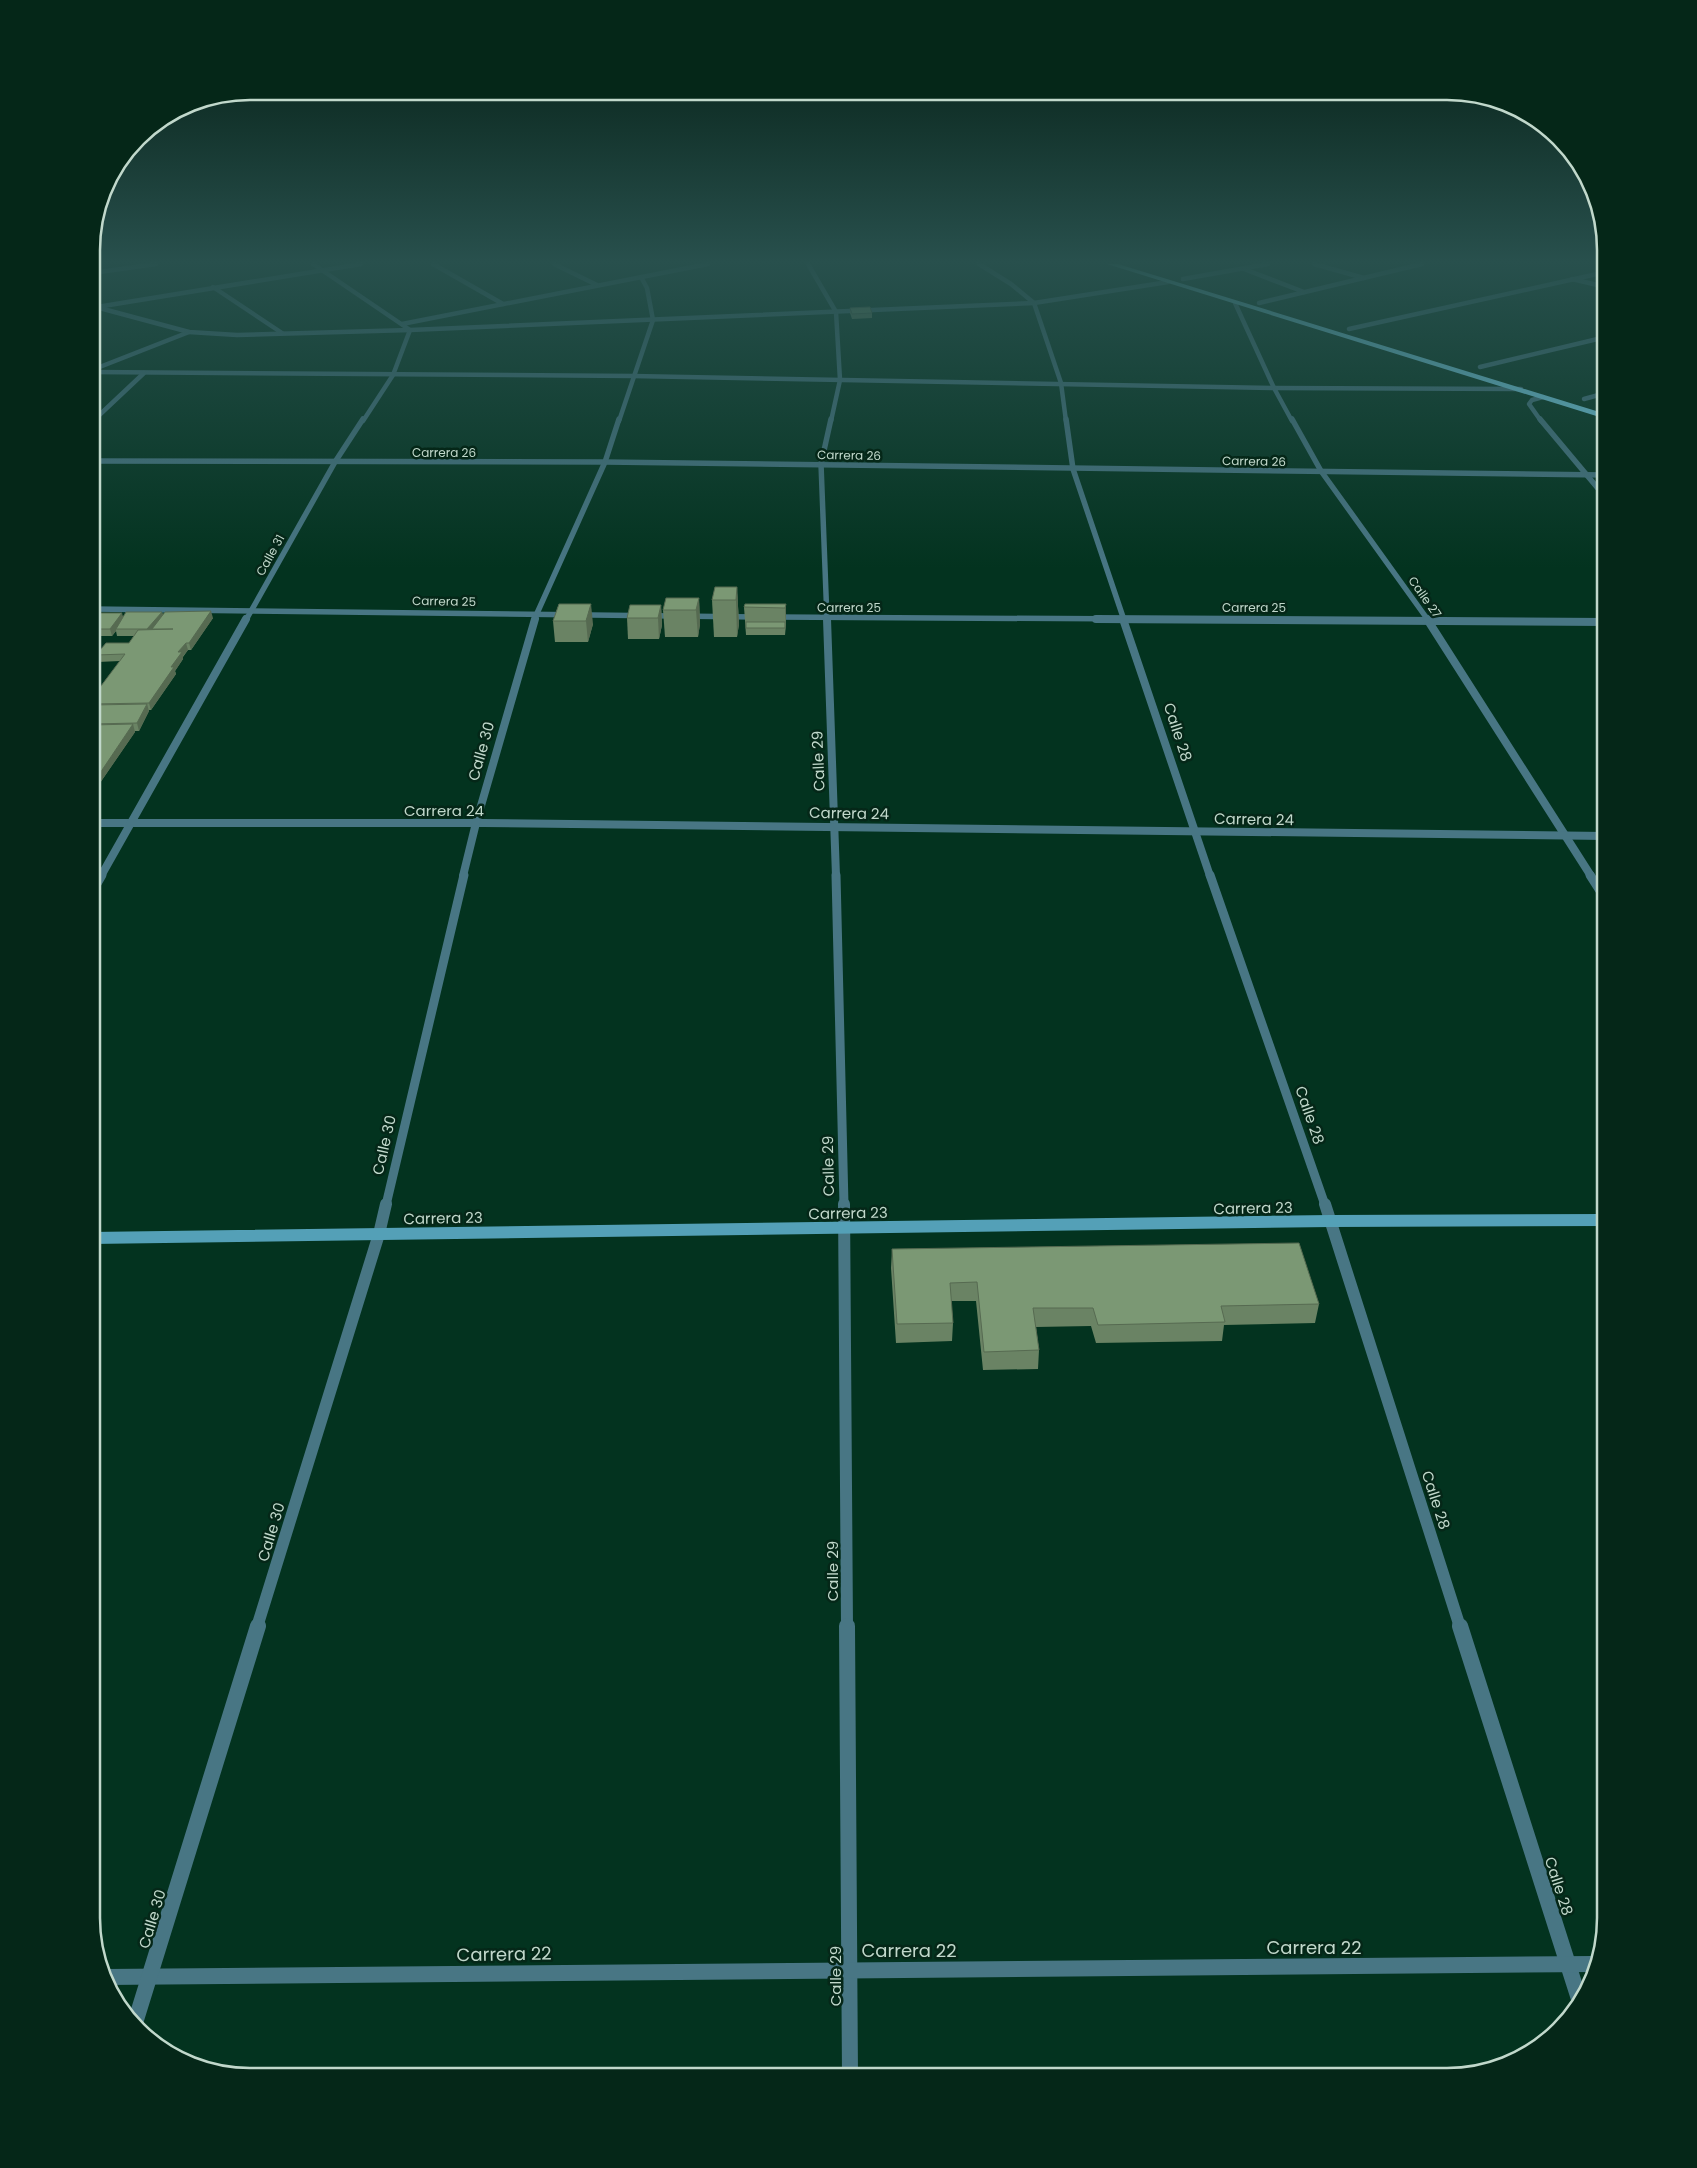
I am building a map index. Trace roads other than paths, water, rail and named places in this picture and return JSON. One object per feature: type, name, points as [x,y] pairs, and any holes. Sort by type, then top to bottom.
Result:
[{"type":"highway","points":[[1442,365],[1597,413]]},
{"type":"highway","points":[[1472,365],[1499,373]]},
{"type":"highway","points":[[1575,396],[1597,403]]},
{"type":"street","name":"Calle 31","points":[[100,879],[129,824],[335,462],[393,375],[397,365]]},
{"type":"street","name":"Calle 30","points":[[137,2017],[379,1234],[476,824],[536,614],[605,462],[637,365]]},
{"type":"street","name":"Calle 29","points":[[839,365],[840,380],[821,464],[835,827],[845,1229],[850,2068]]},
{"type":"street","name":"Calle 28","points":[[1055,365],[1061,382],[1073,469],[1195,832],[1331,1222],[1577,1993]]},
{"type":"street","name":"Calle 27","points":[[1264,365],[1274,388],[1320,471],[1427,620],[1597,885]]},
{"type":"street","points":[[1480,368],[1491,365]]},
{"type":"street","points":[[100,371],[1061,382],[1274,388],[1521,389]]},
{"type":"street","points":[[100,414],[144,373]]},
{"type":"street","points":[[1584,399],[1597,395]]},
{"type":"street","points":[[1543,397],[1532,400],[1529,404],[1530,407],[1597,488]]},
{"type":"street","name":"Carrera 26","points":[[100,461],[821,464],[1597,475]]},
{"type":"street","name":"Carrera 25","points":[[100,609],[252,609],[826,618],[1124,618],[1597,622]]},
{"type":"street","name":"Carrera 24","points":[[100,824],[476,824],[1597,836]]},
{"type":"street","name":"Carrera 23","points":[[100,1238],[1597,1220]]},
{"type":"street","name":"Carrera 22","points":[[112,1978],[1590,1964]]}]
